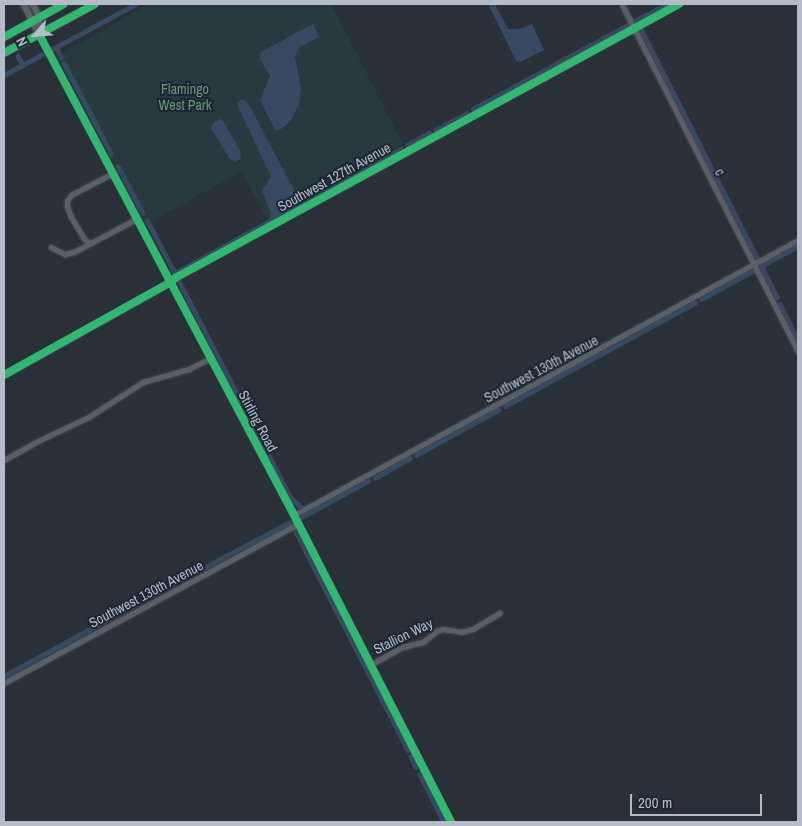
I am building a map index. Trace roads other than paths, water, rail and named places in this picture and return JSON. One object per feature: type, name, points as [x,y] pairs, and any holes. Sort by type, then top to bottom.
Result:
[{"type":"highway","points":[[4,37],[64,4]]},
{"type":"highway","points":[[4,53],[95,4]]},
{"type":"main road","name":"Stirling Road","points":[[24,4],[39,34]]},
{"type":"main road","points":[[33,4],[40,17]]},
{"type":"main road","name":"Stirling Road","points":[[39,34],[40,17]]},
{"type":"street","name":"c","points":[[622,4],[798,351]]},
{"type":"street","name":"Southwest 127th Avenue","points":[[4,375],[183,274],[679,4]]},
{"type":"street","name":"Stirling Road","points":[[39,34],[294,515],[451,822]]},
{"type":"street","points":[[90,244],[84,239],[71,217],[67,201],[71,195],[113,173]]},
{"type":"street","points":[[51,247],[65,254],[90,244],[138,218]]},
{"type":"street","name":"Southwest 130th Avenue","points":[[294,515],[798,240]]},
{"type":"street","points":[[4,460],[36,442],[89,417],[143,382],[189,369],[211,358]]},
{"type":"street","name":"Southwest 130th Avenue","points":[[4,683],[298,524]]},
{"type":"street","name":"Stallion Way","points":[[370,665],[402,647],[423,642],[437,631],[467,630],[500,613]]},
{"type":"water","points":[[488,4],[495,4],[508,29],[519,29],[532,24],[544,50],[520,62],[516,61]]},
{"type":"water","points":[[313,24],[319,37],[300,47],[295,57],[301,89],[299,105],[290,122],[281,129],[275,130],[260,100],[270,76],[260,59],[261,52]]},
{"type":"water","points":[[242,99],[250,107],[301,203],[269,220],[271,213],[262,191],[271,176],[238,107],[238,102]]},
{"type":"water","points":[[220,119],[223,120],[240,151],[241,158],[235,162],[229,158],[211,128],[213,123]]},
{"type":"waterway","points":[[4,75],[136,4]]},
{"type":"waterway","points":[[634,21],[667,4]]},
{"type":"waterway","points":[[473,109],[628,25]]},
{"type":"waterway","points":[[641,29],[757,258]]},
{"type":"waterway","points":[[56,47],[61,57]]},
{"type":"waterway","points":[[18,56],[23,65]]},
{"type":"waterway","points":[[64,63],[111,153]]},
{"type":"waterway","points":[[435,130],[467,113]]},
{"type":"waterway","points":[[407,145],[429,133]]},
{"type":"waterway","points":[[147,220],[175,273],[401,149]]},
{"type":"waterway","points":[[118,166],[143,213]]},
{"type":"waterway","points":[[777,298],[761,266],[798,246]]},
{"type":"waterway","points":[[701,299],[753,271]]},
{"type":"waterway","points":[[179,281],[291,498],[301,507]]},
{"type":"waterway","points":[[505,406],[695,303]]},
{"type":"waterway","points":[[780,304],[798,340]]},
{"type":"waterway","points":[[416,455],[498,410]]},
{"type":"waterway","points":[[375,478],[410,458]]},
{"type":"waterway","points":[[300,518],[368,481]]},
{"type":"waterway","points":[[166,588],[290,522]]},
{"type":"waterway","points":[[296,532],[408,750]]},
{"type":"waterway","points":[[4,676],[160,591]]},
{"type":"waterway","points":[[411,756],[416,767]]},
{"type":"waterway","points":[[420,774],[444,822]]},
{"type":"park label","name":"Flamingo West Park","points":[[185,98]]}]
